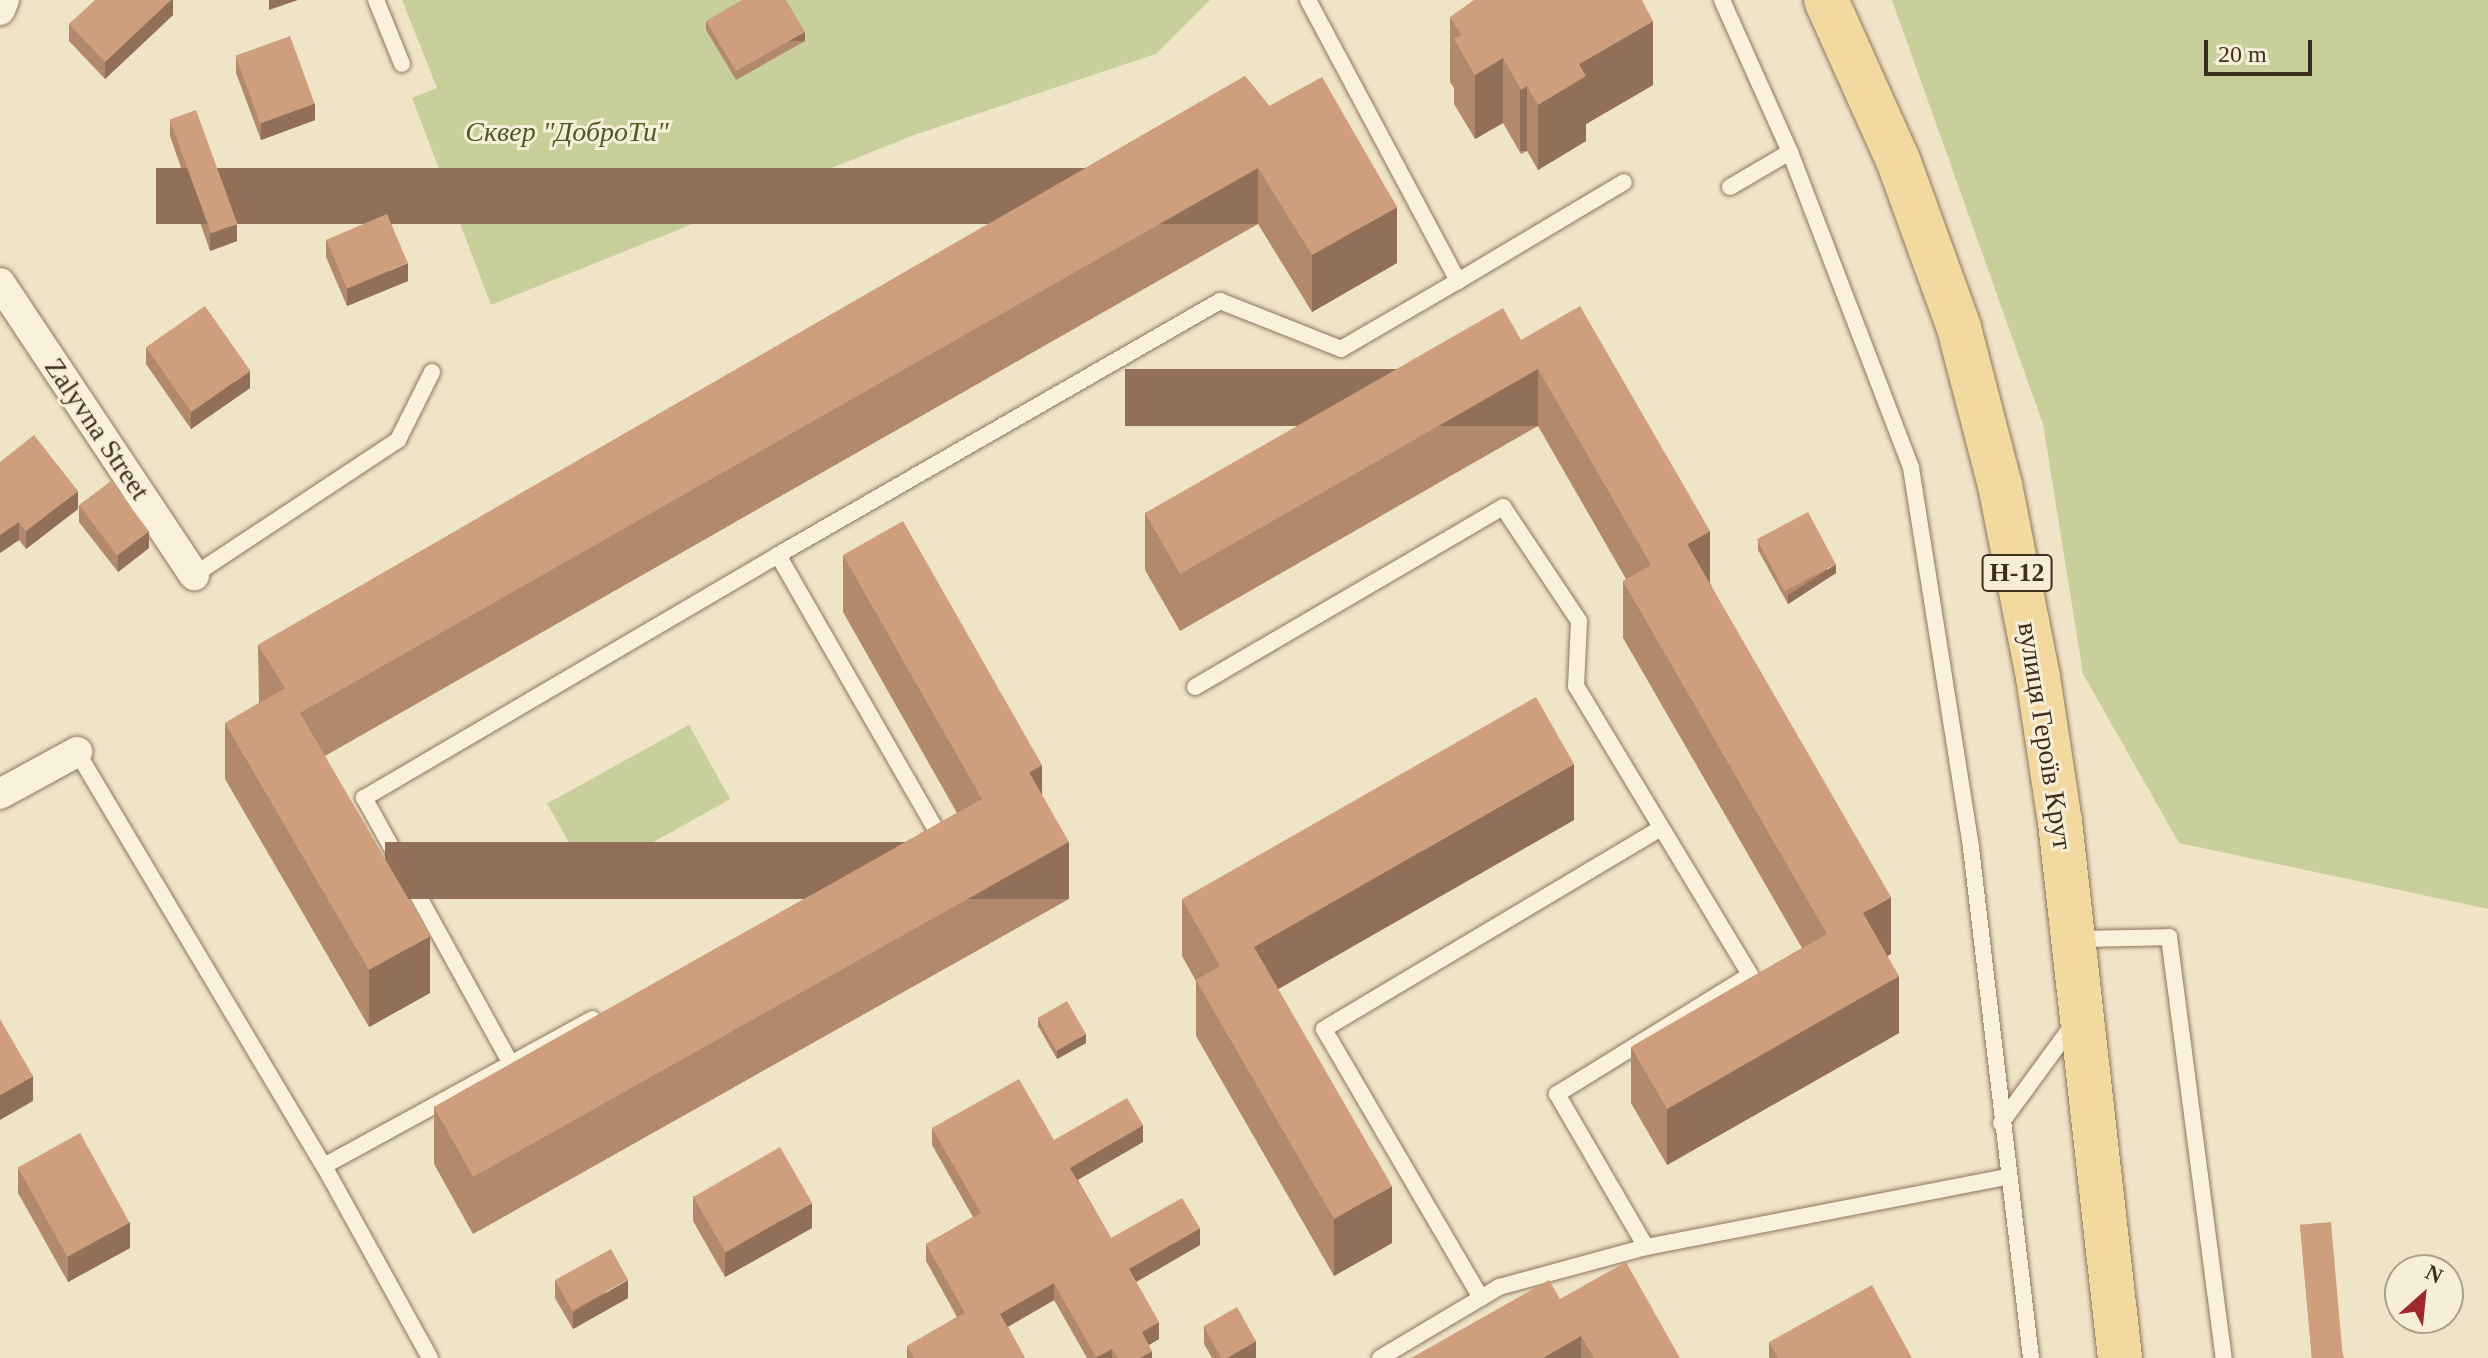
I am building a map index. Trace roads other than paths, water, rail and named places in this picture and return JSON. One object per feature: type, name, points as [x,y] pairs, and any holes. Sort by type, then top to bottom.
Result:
[{"type":"main road","name":"вулиця Героїв Крут","points":[[1826,0],[1898,160],[1959,328],[2000,485],[2038,677],[2075,939],[2120,1358]]},
{"type":"street","points":[[0,10],[4,0]]},
{"type":"street","name":"Zalyvna Street","points":[[0,283],[194,575]]},
{"type":"street","points":[[0,794],[77,752]]},
{"type":"lane","points":[[376,0],[402,64]]},
{"type":"lane","points":[[1308,0],[1458,281]]},
{"type":"lane","points":[[1722,0],[1790,152],[1911,468],[1971,848],[2007,1177],[2031,1358]]},
{"type":"lane","points":[[1730,187],[1790,152]]},
{"type":"lane","points":[[510,1062],[364,798],[1220,301],[1341,349],[1624,182]]},
{"type":"lane","points":[[194,575],[398,440],[432,372]]},
{"type":"lane","points":[[1195,687],[1503,507],[1579,621],[1576,686],[1750,975],[1557,1094],[1646,1247]]},
{"type":"lane","points":[[778,555],[939,835],[911,850]]},
{"type":"lane","points":[[77,752],[324,1166],[430,1358]]},
{"type":"lane","points":[[1481,1298],[1324,1029],[1661,828]]},
{"type":"lane","points":[[2075,939],[2169,937],[2224,1358]]},
{"type":"lane","points":[[324,1166],[607,1011]]},
{"type":"lane","points":[[2001,1123],[2083,1011]]},
{"type":"lane","points":[[1380,1358],[1499,1287],[1646,1247],[2007,1177]]},
{"type":"park label","name":"Сквер \"ДоброТи\"","points":[[567,132]]}]
